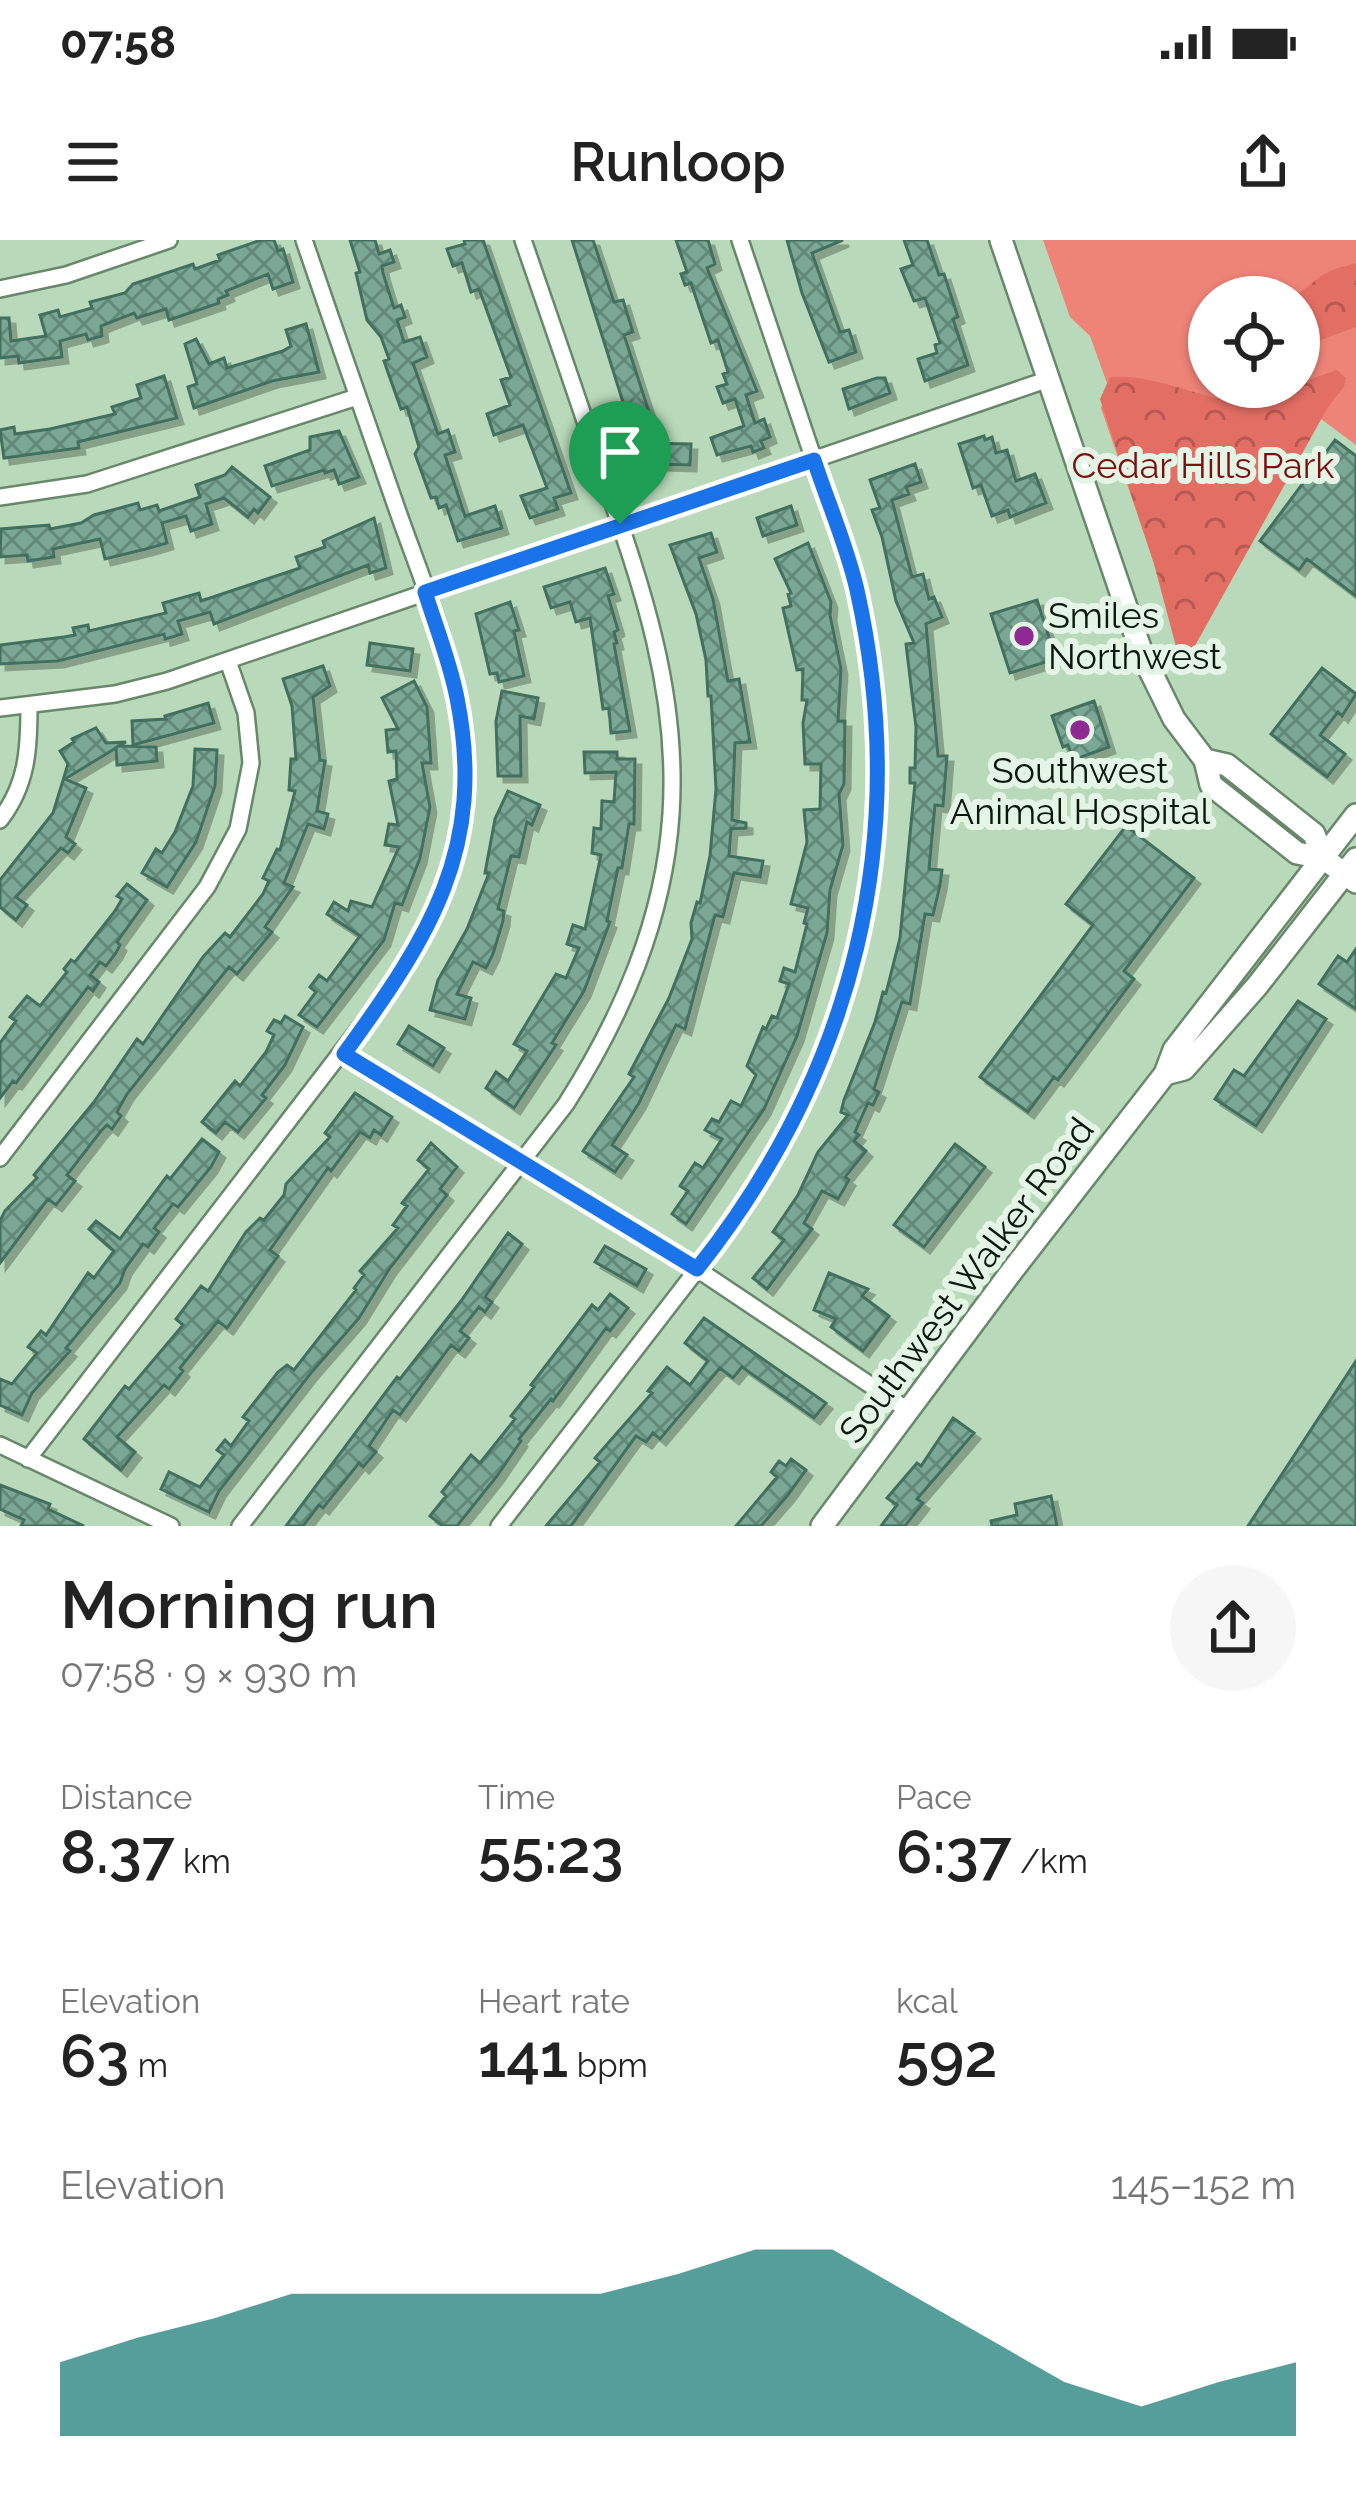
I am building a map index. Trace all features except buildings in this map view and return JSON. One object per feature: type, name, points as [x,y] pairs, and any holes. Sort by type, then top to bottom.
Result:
[{"type":"main road","points":[[1001,240],[1142,654],[1174,718],[1205,760],[1227,765],[1314,834],[1323,858],[1352,871]]},
{"type":"main road","name":"Southwest Walker Road","points":[[822,1526],[1165,1074],[1179,1043],[1356,815]]},
{"type":"main road","name":"Southwest Walker Road","points":[[1165,1074],[1184,1069],[1352,871]]},
{"type":"street","points":[[0,289],[66,275],[169,240]]},
{"type":"street","points":[[28,1459],[344,1054],[424,937],[439,908],[460,834],[465,780],[456,694],[304,240]]},
{"type":"street","points":[[240,1526],[566,1104],[606,1041],[638,966],[662,870],[671,814],[666,700],[652,620],[523,240]]},
{"type":"street","points":[[500,1526],[768,1171],[823,1060],[843,1006],[867,902],[879,785],[875,694],[856,585],[740,240]]},
{"type":"street","points":[[0,708],[115,694],[228,661],[1049,379]]},
{"type":"street","points":[[0,497],[87,484],[357,397]]},
{"type":"street","points":[[0,1158],[207,887],[238,829],[251,763],[245,712],[228,661]]},
{"type":"street","points":[[0,820],[23,781],[29,752],[29,707]]},
{"type":"street","points":[[344,1054],[697,1269],[909,1411]]},
{"type":"street","points":[[0,1445],[170,1526]]},
{"type":"green space","name":"Cedar Hills Park","points":[[1043,240],[1356,240],[1356,445],[1321,419],[1167,601],[1101,408],[1108,386],[1090,336],[1070,317]]},
{"type":"green space","points":[[1356,263],[1356,327],[1320,340],[1320,277]]},
{"type":"green space","points":[[1337,370],[1346,378],[1344,387],[1328,407],[1182,669],[1154,564],[1100,399],[1110,377],[1188,391],[1188,408],[1320,408],[1320,376]]},
{"type":"place","name":"Smiles Northwest","points":[[1024,636]]},
{"type":"place","name":"Southwest Animal Hospital","points":[[1080,730]]},
{"type":"route","points":[[814,460],[856,585],[875,694],[879,785],[874,847],[867,902],[843,1006],[823,1060],[768,1171],[697,1269],[344,1054],[424,937],[439,908],[460,834],[463,736],[456,694],[425,592],[620,524],[814,460]]}]
